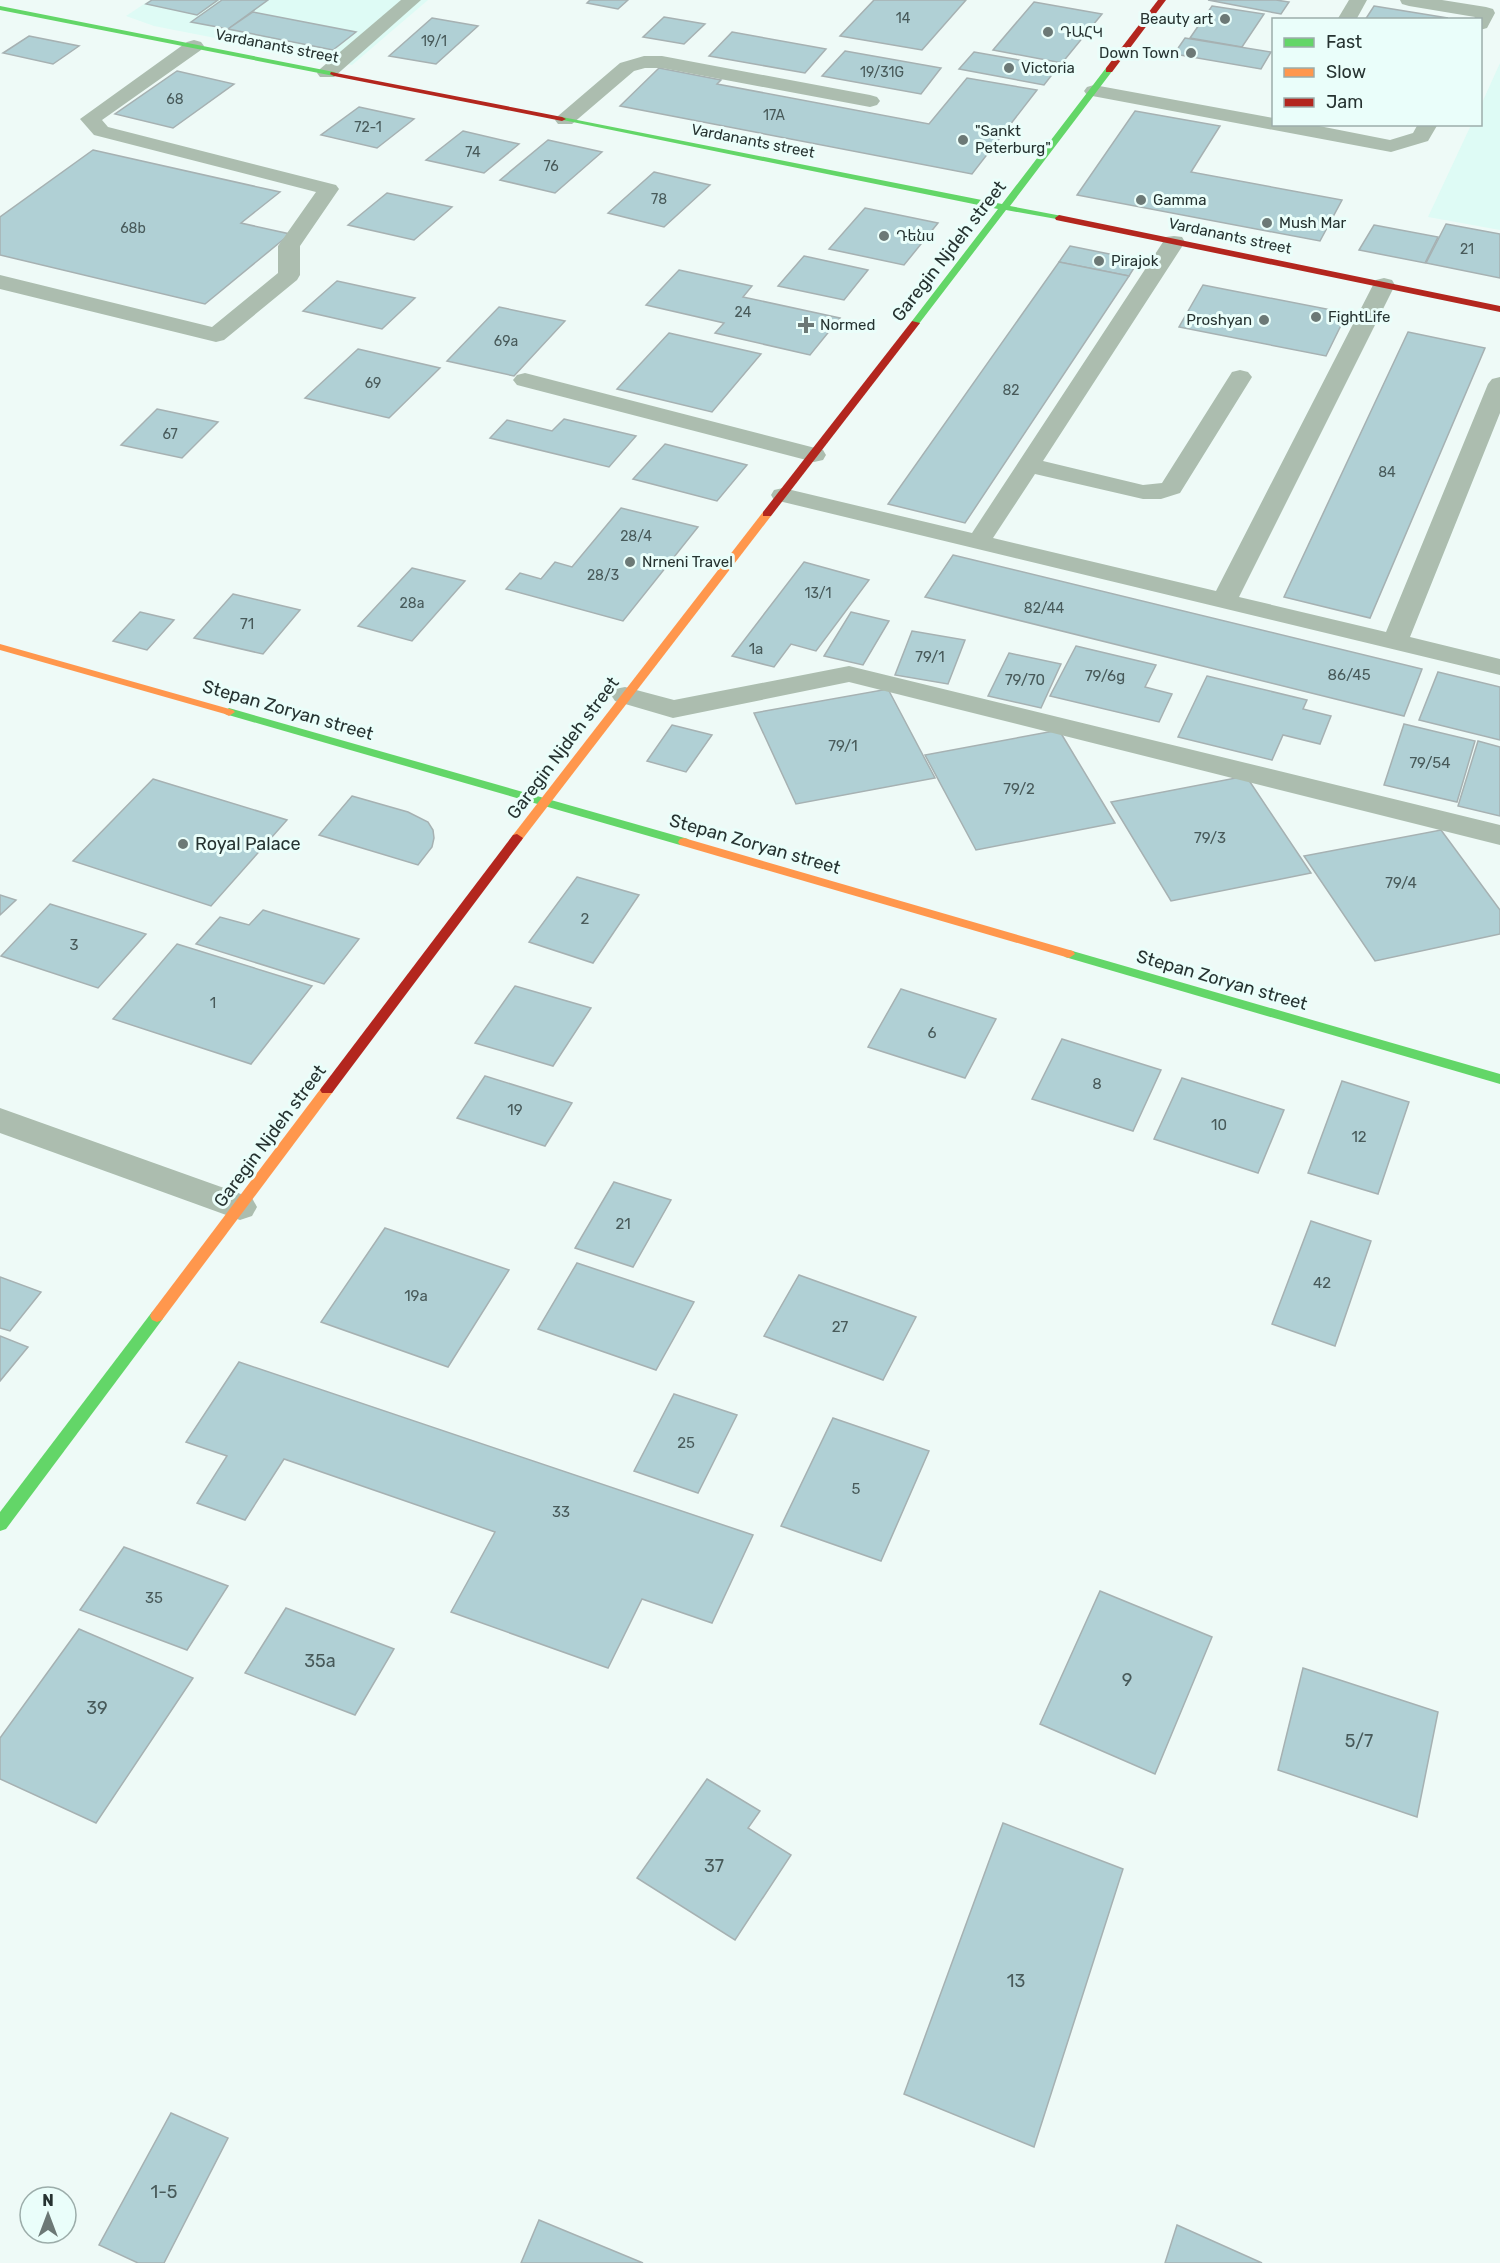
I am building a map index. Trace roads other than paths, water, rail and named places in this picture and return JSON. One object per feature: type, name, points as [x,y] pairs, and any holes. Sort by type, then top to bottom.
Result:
[{"type":"street","points":[[327,73],[412,0]]},
{"type":"street","name":"Garegin Njdeh street","points":[[0,1524],[625,695],[1006,207],[1162,0]]},
{"type":"street","points":[[1347,18],[1358,0]]},
{"type":"street","points":[[1409,0],[1486,13],[1482,20]]},
{"type":"street","name":"Vardanants street","points":[[0,8],[1006,207],[1500,309]]},
{"type":"street","points":[[0,282],[216,335],[289,275],[289,246],[329,189],[101,131],[90,119],[194,46]]},
{"type":"street","points":[[565,120],[627,67],[644,62],[662,62],[870,101]]},
{"type":"street","points":[[1094,91],[1272,124]]},
{"type":"street","points":[[1283,126],[1391,146],[1421,137],[1427,126]]},
{"type":"street","points":[[978,542],[1174,242]]},
{"type":"street","points":[[1224,601],[1384,285]]},
{"type":"street","points":[[1029,465],[1143,492],[1161,492],[1171,488],[1240,377]]},
{"type":"street","points":[[525,380],[814,455]]},
{"type":"street","points":[[1395,642],[1500,384]]},
{"type":"street","points":[[783,495],[1500,667]]},
{"type":"street","name":"Stepan Zoryan street","points":[[0,647],[1500,1079]]},
{"type":"street","points":[[625,695],[673,709],[849,674],[1500,835]]},
{"type":"street","points":[[0,1120],[240,1207]]},
{"type":"place","name":"Beauty art","points":[[1225,19]]},
{"type":"place","name":"ԴԱՀԿ","points":[[1048,32]]},
{"type":"place","name":"Down Town","points":[[1191,53]]},
{"type":"place","name":"Victoria","points":[[1009,68]]},
{"type":"place","name":"\"Sankt Peterburg\"","points":[[963,140]]},
{"type":"place","name":"Gamma","points":[[1141,200]]},
{"type":"place","name":"Mush Mar","points":[[1267,223]]},
{"type":"place","name":"Դենս","points":[[884,236]]},
{"type":"place","name":"Pirajok","points":[[1099,261]]},
{"type":"place","name":"FightLife","points":[[1316,317]]},
{"type":"place","name":"Proshyan","points":[[1264,320]]},
{"type":"place","name":"Normed","points":[[806,325]]},
{"type":"place","name":"Nrneni Travel","points":[[630,562]]},
{"type":"place","name":"Royal Palace","points":[[183,844]]}]
